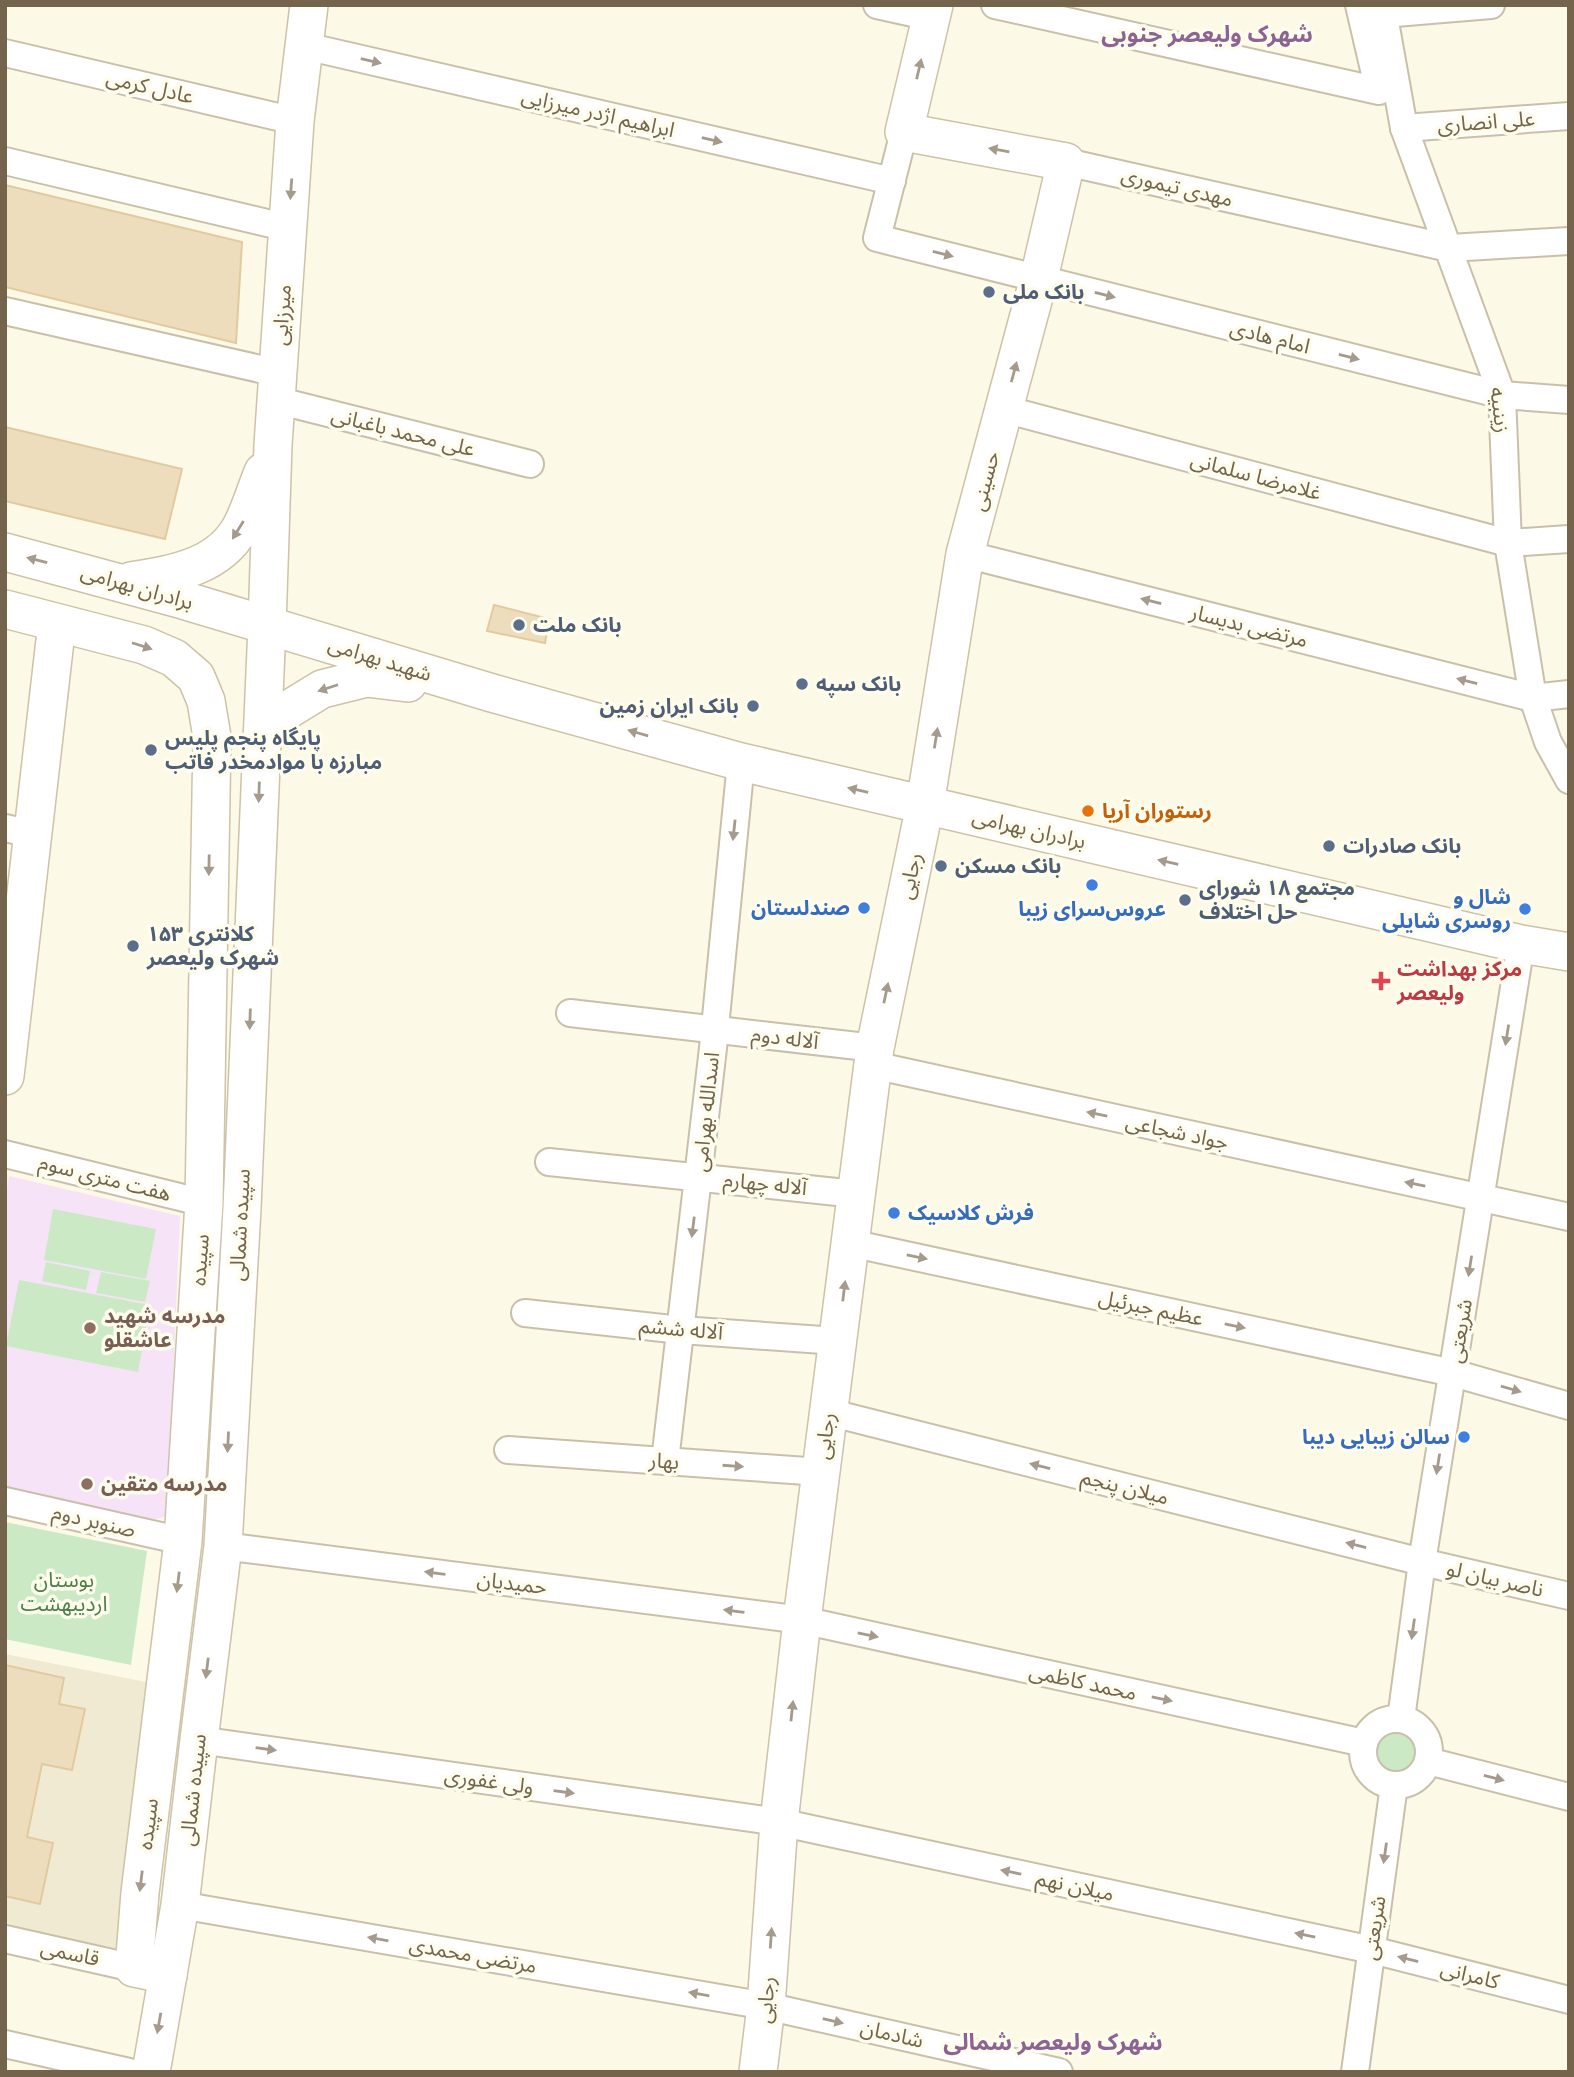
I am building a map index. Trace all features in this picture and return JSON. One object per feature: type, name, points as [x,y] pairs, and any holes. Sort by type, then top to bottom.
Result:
[{"type":"main road","name":"میرزایی","points":[[267,626],[273,445],[295,121],[309,5]]},
{"type":"main road","points":[[904,132],[933,11]]},
{"type":"main road","name":"مهدی تیموری","points":[[904,132],[1066,162]]},
{"type":"main road","name":"حسینی","points":[[925,805],[965,554],[1039,278],[1066,162]]},
{"type":"main road","points":[[108,579],[185,570],[211,560],[228,546],[243,525],[273,445]]},
{"type":"main road","name":"برادران بهرامی","points":[[5,552],[267,626]]},
{"type":"main road","points":[[5,609],[66,625],[100,617],[112,610],[120,596],[108,579]]},
{"type":"main road","points":[[5,1076],[19,831],[66,625]]},
{"type":"main road","name":"سپیده","points":[[66,625],[144,645],[174,657],[196,677],[206,701],[212,737],[204,1203],[183,1541],[140,1893],[151,1971]]},
{"type":"main road","name":"شهید بهرامی","points":[[267,626],[492,693]]},
{"type":"main road","name":"سپیده شمالی","points":[[151,2072],[151,1971],[180,1905],[223,1546],[246,1110],[267,626]]},
{"type":"main road","points":[[262,736],[286,710],[322,689],[366,678],[492,693]]},
{"type":"main road","name":"برادران بهرامی","points":[[492,693],[741,762],[1569,952]]},
{"type":"main road","name":"رجایی","points":[[758,2072],[766,2006],[779,1822],[802,1620],[874,1056],[925,805]]},
{"type":"main road","points":[[205,1108],[246,1110]]},
{"type":"main road","points":[[193,1381],[231,1385]]},
{"type":"street","points":[[877,5],[933,11]]},
{"type":"street","points":[[995,5],[1379,90],[1375,8],[1490,5]]},
{"type":"street","name":"زینبیه","points":[[1375,8],[1404,128],[1502,395],[1508,542],[1533,698],[1548,742],[1569,780]]},
{"type":"street","name":"ابراهیم اژدر میرزایی","points":[[305,46],[892,181]]},
{"type":"street","name":"عادل کرمی","points":[[5,53],[295,121]]},
{"type":"street","name":"علی انصاری","points":[[1404,128],[1569,116]]},
{"type":"street","points":[[904,132],[877,238],[1039,278]]},
{"type":"street","points":[[5,161],[288,228]]},
{"type":"street","name":"مهدی تیموری","points":[[1066,162],[1449,248],[1569,241]]},
{"type":"street","name":"امام هادی","points":[[1039,278],[1502,395],[1569,400]]},
{"type":"street","name":"علی محمد باغبانی","points":[[5,310],[277,386],[530,464]]},
{"type":"street","name":"غلامرضا سلمانی","points":[[1004,409],[1508,542],[1569,540]]},
{"type":"street","name":"مرتضی بدیسار","points":[[965,554],[1533,698]]},
{"type":"street","points":[[1533,698],[1569,694]]},
{"type":"street","name":"اسدالله بهرامی","points":[[665,1461],[715,1030],[741,762]]},
{"type":"street","name":"شریعتی","points":[[1401,1719],[1422,1562],[1521,943]]},
{"type":"street","name":"آلاله دوم","points":[[570,1013],[715,1030],[874,1056]]},
{"type":"street","name":"جواد شجاعی","points":[[874,1056],[1481,1199],[1569,1217]]},
{"type":"street","name":"هفت متری سوم","points":[[5,1154],[204,1203]]},
{"type":"street","name":"آلاله چهارم","points":[[549,1162],[856,1194]]},
{"type":"street","name":"عظیم جبرئیل","points":[[850,1243],[1453,1373],[1569,1406]]},
{"type":"street","name":"آلاله ششم","points":[[525,1313],[837,1341]]},
{"type":"street","name":"میلان پنجم","points":[[828,1412],[1422,1562]]},
{"type":"street","name":"بهار","points":[[508,1450],[821,1472]]},
{"type":"street","name":"صنوبر دوم","points":[[5,1501],[183,1541]]},
{"type":"street","name":"حمیدیان","points":[[223,1546],[802,1620]]},
{"type":"street","name":"ناصر بیان لو","points":[[1422,1562],[1569,1596]]},
{"type":"street","name":"محمد کاظمی","points":[[802,1620],[1364,1743]]},
{"type":"street","points":[[1401,1719],[1421,1730],[1429,1750],[1428,1761],[1415,1780],[1394,1785],[1372,1776],[1362,1755],[1367,1734],[1374,1727],[1382,1721],[1401,1719]]},
{"type":"street","name":"ولی غفوری","points":[[198,1740],[779,1822]]},
{"type":"street","points":[[1428,1761],[1569,1797]]},
{"type":"street","name":"شریعتی","points":[[1355,2072],[1394,1785]]},
{"type":"street","name":"میلان نهم","points":[[779,1822],[1372,1950]]},
{"type":"street","name":"مرتضی محمدی","points":[[180,1905],[766,2006]]},
{"type":"street","name":"قاسمی","points":[[5,1939],[151,1971]]},
{"type":"street","name":"کامرانی","points":[[1372,1950],[1569,2000]]},
{"type":"street","name":"شادمان","points":[[766,2006],[1059,2072]]},
{"type":"street","points":[[5,2043],[129,2072]]},
{"type":"shaded area","name":"مدرسه شهید عاشقلو","points":[[9,1176],[180,1216],[167,1516],[149,1521],[5,1490],[5,1199]]},
{"type":"shaded area","points":[[5,1654],[151,1683],[117,1951],[5,1927]]},
{"type":"green space","points":[[53,1209],[156,1229],[146,1279],[44,1260]]},
{"type":"green space","points":[[46,1262],[90,1271],[86,1290],[42,1281]]},
{"type":"green space","points":[[101,1272],[150,1281],[145,1302],[96,1293]]},
{"type":"green space","points":[[19,1280],[150,1305],[138,1372],[6,1346]]},
{"type":"green space","name":"بوستان اردیبهشت","points":[[5,1522],[147,1551],[131,1665],[5,1639]]},
{"type":"green space","points":[[1389,1723],[1401,1723],[1411,1727],[1419,1735],[1423,1751],[1419,1767],[1411,1775],[1401,1779],[1389,1779],[1379,1775],[1371,1767],[1367,1757],[1367,1745],[1371,1735],[1379,1727]]},
{"type":"building","points":[[5,185],[242,242],[236,343],[5,287]]},
{"type":"building","points":[[5,427],[182,469],[165,539],[5,501]]},
{"type":"building","name":"بانک ملت","points":[[494,605],[549,619],[545,643],[487,631]]},
{"type":"building","points":[[5,1665],[64,1678],[59,1704],[85,1709],[72,1770],[42,1764],[27,1837],[53,1843],[40,1904],[5,1896]]},
{"type":"place","name":"بانک ملی","points":[[989,292]]},
{"type":"place","name":"بانک ملت","points":[[519,625]]},
{"type":"place","name":"بانک سپه","points":[[802,684]]},
{"type":"place","name":"بانک ایران زمین","points":[[753,706]]},
{"type":"place","name":"پایگاه پنجم پلیس مبارزه با موادمخدر فاتب","points":[[151,750]]},
{"type":"place","name":"رستوران آریا","points":[[1088,811]]},
{"type":"place","name":"بانک صادرات","points":[[1329,846]]},
{"type":"place","name":"بانک مسکن","points":[[941,866]]},
{"type":"place","name":"عروس‌سرای زیبا","points":[[1092,885]]},
{"type":"place","name":"مجتمع ۱۸ شورای حل اختلاف","points":[[1185,900]]},
{"type":"place","name":"صندلستان","points":[[864,908]]},
{"type":"place","name":"شال و روسری شایلی","points":[[1525,909]]},
{"type":"place","name":"کلانتری ۱۵۳ شهرک ولیعصر","points":[[133,946]]},
{"type":"place","name":"مرکز بهداشت ولیعصر","points":[[1381,981]]},
{"type":"place","name":"فرش کلاسیک","points":[[894,1213]]},
{"type":"place","name":"مدرسه شهید عاشقلو","points":[[90,1328]]},
{"type":"place","name":"سالن زیبایی دیبا","points":[[1464,1437]]},
{"type":"place","name":"مدرسه متقین","points":[[87,1484]]},
{"type":"district","name":"شهرک ولیعصر جنوبی","points":[[1207,34]]},
{"type":"district","name":"شهرک ولیعصر شمالی","points":[[1053,2042]]}]
